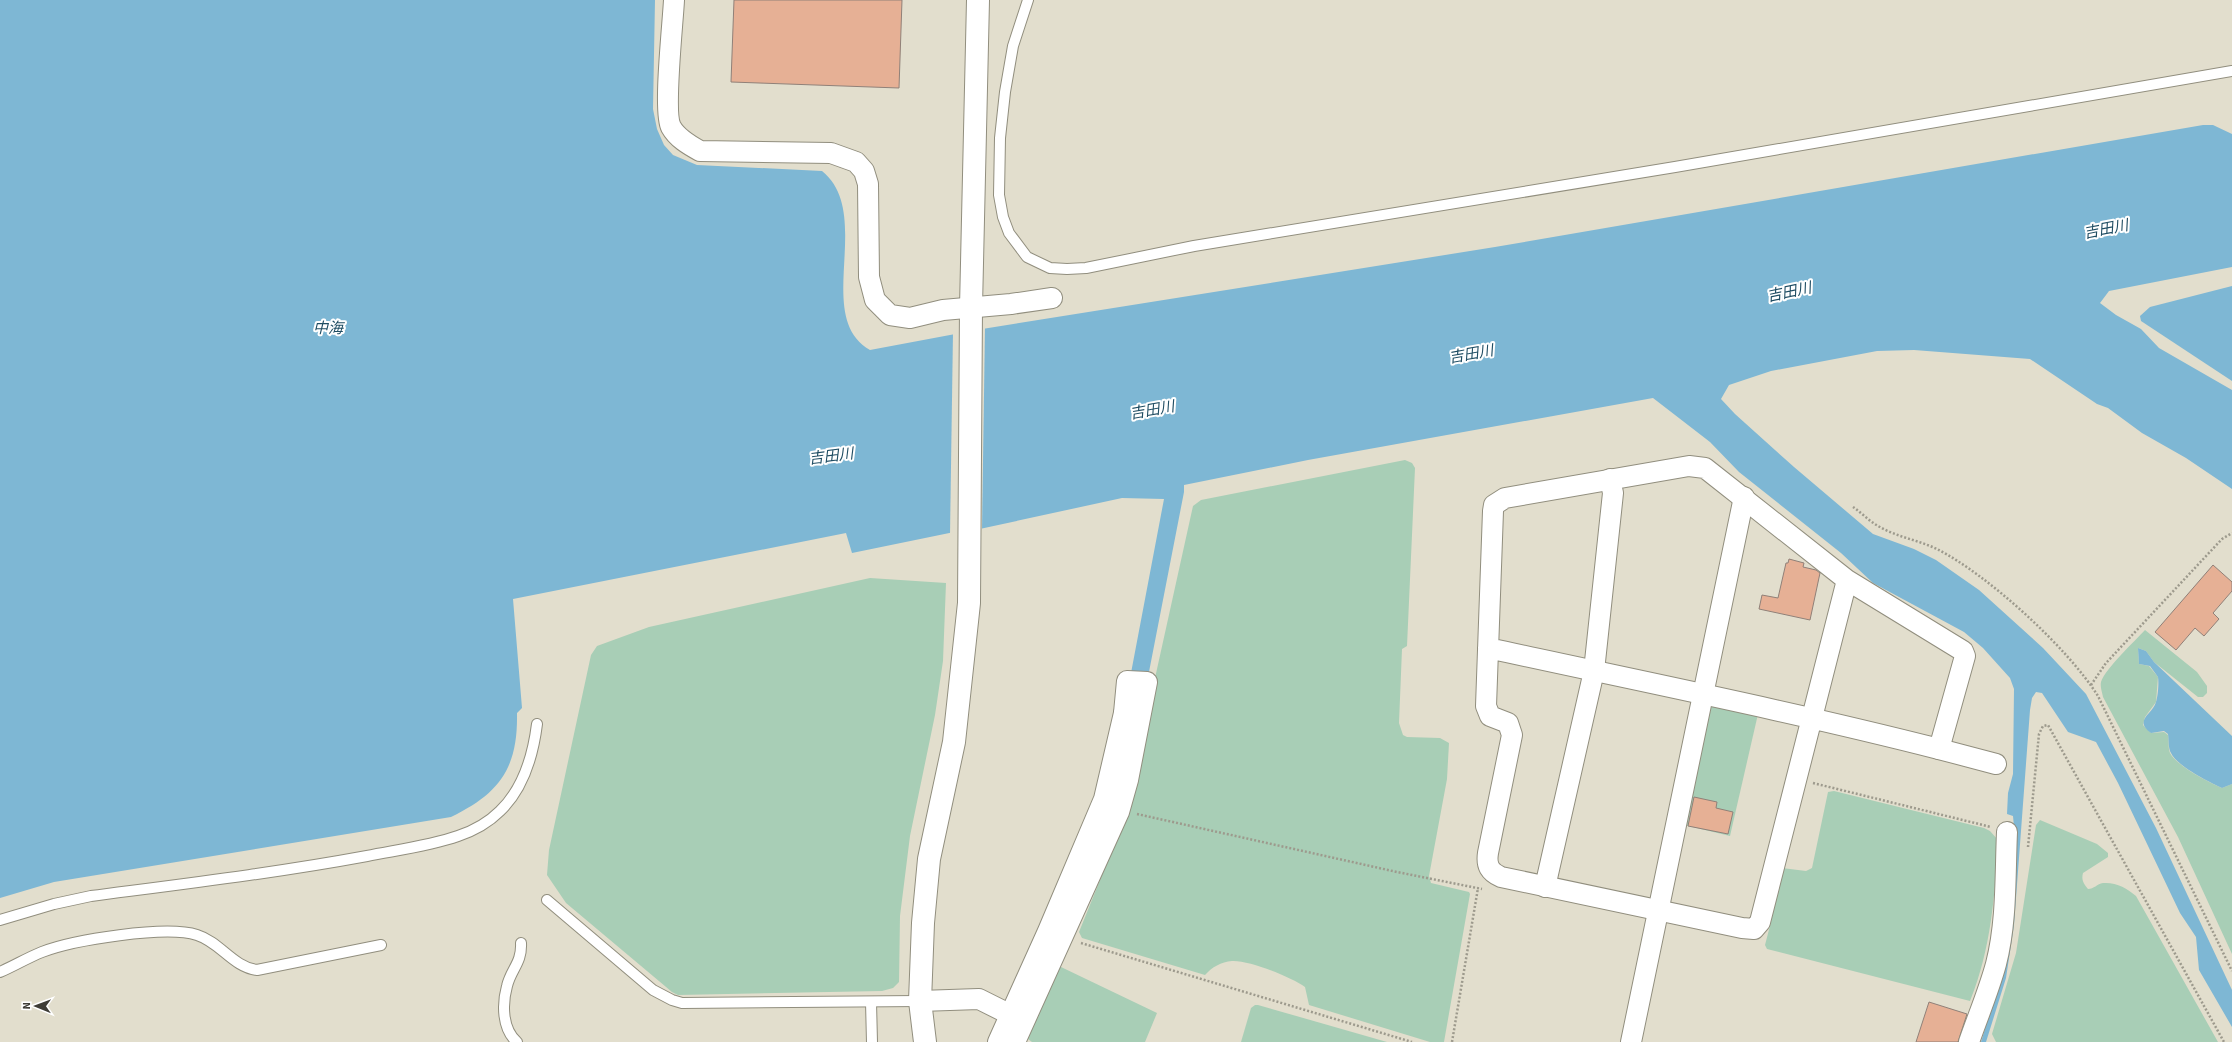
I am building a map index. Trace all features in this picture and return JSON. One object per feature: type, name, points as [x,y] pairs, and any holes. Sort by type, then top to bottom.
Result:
[{"type":"street","points":[[674,0],[668,101],[671,126],[684,142],[700,151],[831,153],[856,162],[864,171],[868,184],[869,277],[875,300],[890,315],[902,318],[943,310],[971,316],[1011,304],[1052,298]]},
{"type":"street","points":[[925,1042],[920,1001],[923,923],[929,859],[954,742],[969,603],[971,316],[978,0]]},
{"type":"street","points":[[1847,580],[1811,716],[1760,922],[1756,927],[1751,929],[1742,928],[1545,887],[1501,877],[1489,869],[1487,861],[1512,735],[1508,723],[1490,716],[1488,712],[1488,648],[1494,506],[1505,498],[1610,479],[1696,466],[1705,468],[1744,497],[1847,580],[1963,651],[1965,656],[1939,749]]},
{"type":"street","points":[[1545,887],[1594,671],[1613,493],[1610,479]]},
{"type":"street","points":[[1631,1042],[1744,497]]},
{"type":"street","points":[[1488,648],[1702,695],[1811,716],[1996,764]]},
{"type":"street","points":[[1015,1042],[1056,934],[1132,715],[1147,682],[1135,681]]},
{"type":"street","points":[[998,1042],[1011,1014],[1056,934],[1119,810],[1128,780],[1132,715]]},
{"type":"street","points":[[1969,1042],[1992,979],[2000,945],[2007,832]]},
{"type":"street","points":[[920,1001],[979,999],[1011,1014]]},
{"type":"lane","points":[[1028,0],[1013,46],[1005,92],[1000,138],[999,195],[1002,217],[1009,233],[1027,257],[1050,268],[1086,268],[1194,246],[1675,167],[2232,71]]},
{"type":"lane","points":[[0,920],[54,904],[91,896],[334,862],[459,836],[474,829],[500,811],[513,796],[525,775],[533,750],[537,724]]},
{"type":"lane","points":[[547,900],[654,990],[672,1000],[694,1004],[920,1001]]},
{"type":"lane","points":[[0,972],[41,952],[56,948],[139,933],[161,931],[188,932],[199,935],[222,948],[247,969],[256,970],[381,945]]},
{"type":"lane","points":[[516,1042],[507,1029],[504,1016],[507,986],[520,962],[522,943]]},
{"type":"lane","points":[[871,1002],[872,1042]]},
{"type":"path","points":[[1853,507],[1880,527],[1936,549],[1956,561],[1999,592],[2050,639],[2080,670],[2091,685],[2156,813],[2232,971]]},
{"type":"path","points":[[2091,685],[2106,664],[2222,539],[2232,533]]},
{"type":"path","points":[[2028,847],[2039,734],[2043,726],[2048,725],[2224,1042]]},
{"type":"path","points":[[1796,778],[2007,832]]},
{"type":"path","points":[[1119,810],[1397,872]]},
{"type":"path","points":[[1452,1042],[1478,888]]},
{"type":"path","points":[[1056,934],[1412,1042]]},
{"type":"green space","points":[[1405,460],[1412,463],[1415,468],[1407,646],[1402,649],[1399,723],[1403,735],[1407,737],[1440,738],[1449,743],[1447,779],[1429,876],[1431,883],[1469,892],[1470,894],[1444,1042],[1430,1042],[1309,1005],[1305,987],[1280,974],[1259,966],[1239,961],[1224,962],[1217,965],[1205,975],[1082,938],[1079,932],[1123,823],[1193,506],[1201,500]]},
{"type":"green space","points":[[870,578],[946,583],[943,661],[935,715],[910,836],[900,916],[899,982],[893,988],[882,991],[678,995],[672,992],[566,903],[547,875],[549,850],[591,655],[597,646],[649,627]]},
{"type":"green space","points":[[2145,630],[2197,672],[2207,686],[2207,693],[2203,697],[2198,697],[2154,662],[2146,651],[2138,648],[2139,664],[2149,666],[2158,677],[2156,702],[2145,717],[2143,725],[2151,733],[2164,732],[2168,735],[2170,753],[2179,763],[2201,778],[2222,788],[2232,784],[2232,954],[2178,837],[2103,697],[2101,682],[2104,676]]},
{"type":"green space","points":[[1712,704],[1758,714],[1730,836],[1684,825]]},
{"type":"green space","points":[[1834,791],[1984,828],[1990,831],[1998,840],[1991,922],[1983,962],[1970,1001],[1767,949],[1765,945],[1772,918],[1771,909],[1782,868],[1806,871],[1812,868],[1828,792]]},
{"type":"green space","points":[[2040,820],[2097,844],[2108,853],[2108,857],[2083,873],[2082,878],[2084,884],[2088,889],[2103,883],[2112,883],[2129,890],[2136,896],[2218,1042],[1996,1042],[1992,1034],[2016,953],[2036,825]]},
{"type":"green space","points":[[1057,967],[1061,967],[1157,1013],[1145,1042],[1032,1042],[1028,1039],[1027,1035]]},
{"type":"green space","points":[[1255,1005],[1387,1042],[1241,1042],[1251,1008]]},
{"type":"water","name":"中海","points":[[0,0],[655,0],[653,109],[657,129],[664,145],[673,155],[697,165],[822,171],[837,190],[844,212],[845,238],[843,290],[845,314],[853,335],[870,350],[966,332],[964,530],[852,553],[846,533],[513,599],[522,708],[517,713],[514,749],[503,777],[494,788],[468,808],[451,817],[54,882],[0,898]]},
{"type":"water","name":"吉田川","points":[[2203,125],[2213,125],[2232,134],[2232,267],[2109,291],[2100,303],[2116,315],[2141,329],[2159,348],[2232,390],[2232,489],[2186,458],[2142,433],[2108,408],[2097,404],[2030,359],[1914,350],[1877,351],[1771,371],[1729,385],[1721,399],[1735,414],[1794,467],[1873,534],[1914,549],[1936,560],[1979,590],[2043,648],[2086,694],[2156,828],[2232,990],[2232,1027],[2199,970],[2196,937],[2180,913],[2118,783],[2096,742],[2068,732],[2042,693],[2036,692],[2032,698],[2030,710],[2014,925],[2006,978],[1986,1042],[1981,1042],[2000,979],[2015,838],[2013,816],[2007,814],[2008,793],[2013,774],[2014,689],[2010,678],[1983,648],[1964,632],[1873,583],[1841,553],[1739,472],[1710,442],[1653,398],[1308,460],[1184,485],[1184,492],[1148,677],[1131,673],[1164,499],[1122,498],[975,530],[976,330],[1495,247]]},
{"type":"water","points":[[2232,286],[2232,381],[2141,321],[2140,316],[2150,307]]},
{"type":"water","points":[[2138,648],[2146,651],[2154,662],[2232,736],[2232,784],[2222,788],[2186,768],[2174,758],[2171,753],[2168,734],[2164,731],[2151,733],[2146,728],[2144,721],[2156,702],[2158,693],[2158,677],[2150,666],[2139,664]]},
{"type":"pier","points":[[985,327],[982,530],[975,532],[976,328]]},
{"type":"pier","points":[[966,330],[964,532],[950,535],[953,332]]},
{"type":"building","points":[[734,0],[902,0],[899,88],[731,82]]},
{"type":"building","points":[[1789,559],[1804,563],[1803,567],[1816,570],[1820,573],[1810,620],[1759,609],[1762,595],[1778,598],[1786,563],[1788,563]]},
{"type":"building","points":[[2213,565],[2232,582],[2232,591],[2213,613],[2219,619],[2204,636],[2195,628],[2176,650],[2155,632]]},
{"type":"building","points":[[1694,797],[1717,802],[1716,808],[1733,812],[1728,834],[1688,826]]},
{"type":"building","points":[[1929,1002],[1967,1014],[1958,1042],[1916,1042]]}]
